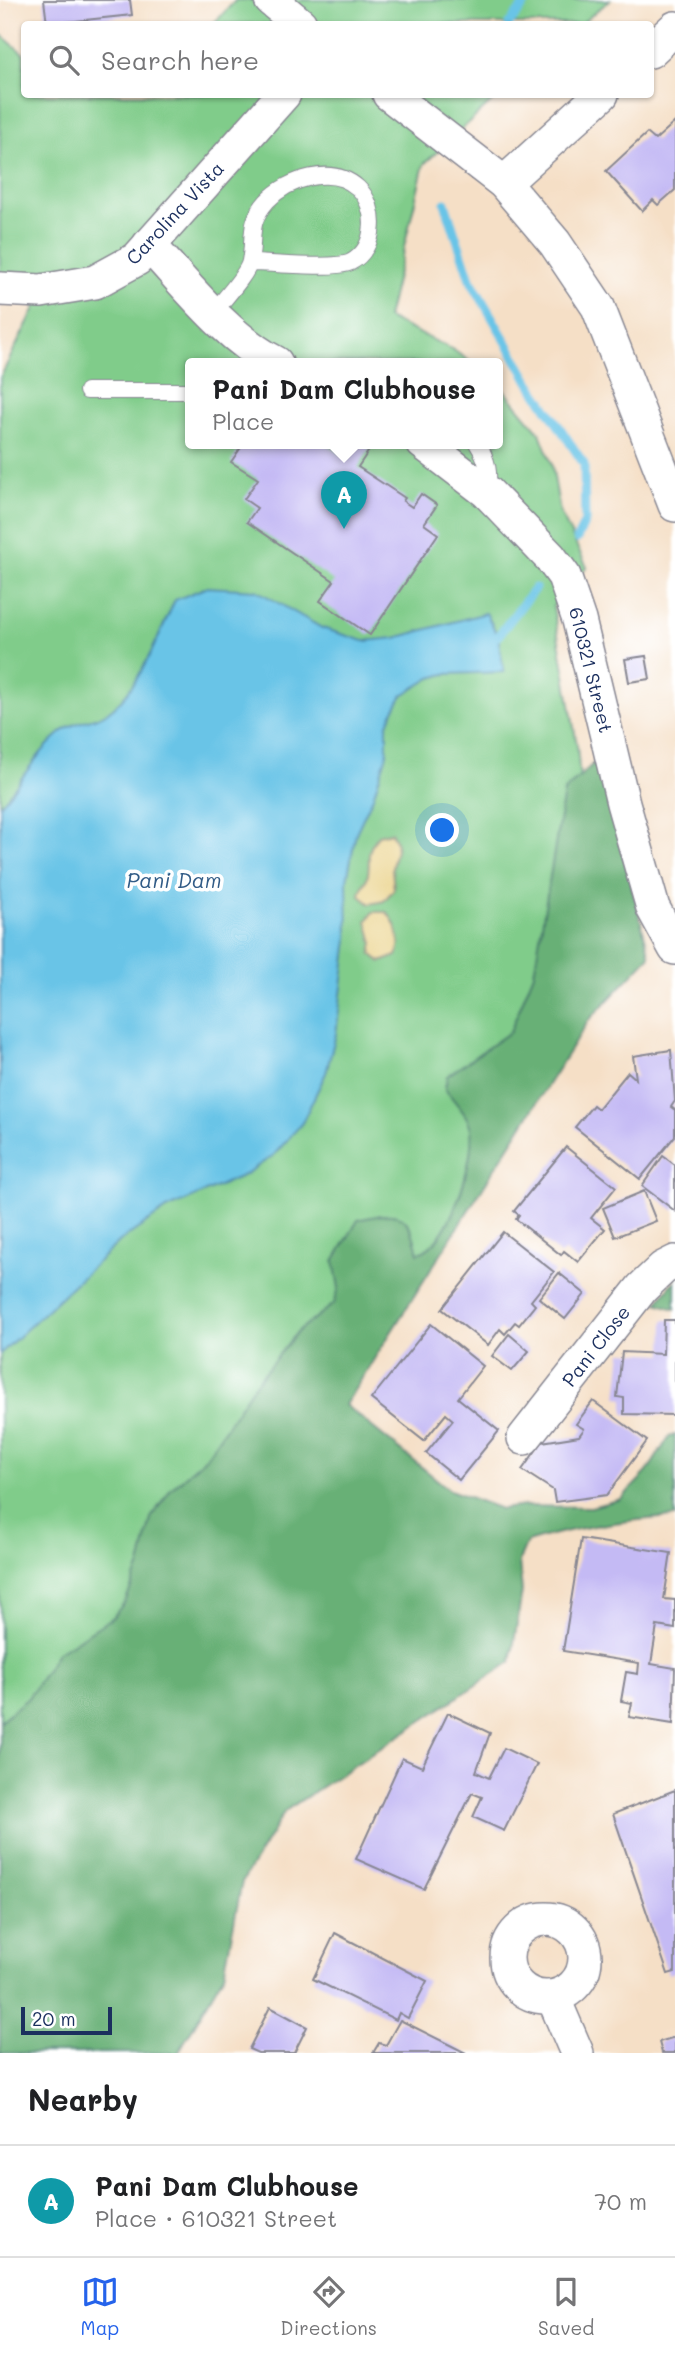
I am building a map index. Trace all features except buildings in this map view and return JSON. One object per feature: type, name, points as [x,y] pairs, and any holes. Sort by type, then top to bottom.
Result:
[{"type":"street","points":[[271,0],[296,21]]},
{"type":"street","points":[[654,47],[675,29]]},
{"type":"street","name":"Carolina Vista","points":[[0,289],[41,291],[95,282],[137,259],[280,98]]},
{"type":"street","points":[[393,98],[504,184],[555,243],[598,307],[675,505]]},
{"type":"street","points":[[504,184],[598,98]]},
{"type":"street","points":[[149,245],[213,313],[267,358]]},
{"type":"street","name":"610321 Street","points":[[431,449],[487,492],[550,556],[572,595],[634,843],[653,908],[675,948]]},
{"type":"street","name":"Pani Close","points":[[524,1438],[642,1288],[663,1268],[675,1262]]},
{"type":"street","points":[[554,1997],[577,2053]]},
{"type":"lane","points":[[213,313],[250,263],[250,236],[258,213],[267,200],[289,185],[312,176],[342,178],[358,188],[369,205],[372,230],[367,248],[351,262],[330,266],[250,263]]},
{"type":"lane","points":[[87,391],[185,391]]},
{"type":"lane","points":[[481,449],[486,458],[489,474],[487,492]]},
{"type":"green space","points":[[236,0],[610,0],[585,21],[216,21]]},
{"type":"green space","points":[[0,34],[21,52],[21,98],[496,98],[424,164],[387,318],[452,349],[465,358],[185,358],[185,449],[503,449],[503,389],[540,433],[552,465],[560,512],[587,567],[553,606],[577,745],[585,838],[465,1209],[0,1903],[0,378],[35,308],[36,277],[0,278]]},
{"type":"green space","points":[[598,759],[650,956],[589,1020],[345,1405],[450,1490],[501,1509],[525,1506],[591,1507],[621,1499],[647,1472],[669,1437],[675,1435],[675,1517],[600,1525],[527,1542],[519,1561],[522,1591],[511,1662],[285,1811],[242,1882],[224,1974],[178,2053],[0,2053],[0,1721],[28,1698],[57,1653],[113,1617],[126,1600],[140,1566],[151,1518],[171,1489],[207,1456],[254,1385],[298,1331],[334,1304],[339,1288],[334,1261],[358,1220],[383,1215],[400,1217],[411,1229],[418,1253],[430,1247],[450,1219],[469,1161],[471,1130],[468,1120],[445,1089],[447,1076],[510,1032],[534,973],[564,792]]},
{"type":"green space","points":[[675,1280],[675,1309],[657,1303]]},
{"type":"sand","points":[[391,832],[397,844],[392,868],[394,889],[384,901],[370,904],[360,896],[369,867],[369,851],[378,835]]},
{"type":"sand","points":[[373,912],[387,912],[396,927],[399,939],[397,956],[381,962],[371,954],[373,943],[367,921]]},
{"type":"water","name":"Pani Dam","points":[[207,587],[256,590],[322,628],[364,641],[395,638],[486,613],[498,636],[504,672],[445,674],[431,678],[403,695],[392,714],[387,726],[387,754],[373,797],[356,833],[347,880],[348,939],[336,1034],[326,1073],[302,1123],[274,1155],[244,1175],[167,1209],[120,1241],[0,1354],[0,805],[44,749],[62,732],[106,713],[117,704],[138,677],[175,600]]},
{"type":"waterway","points":[[511,21],[528,0]]},
{"type":"waterway","points":[[445,203],[470,279],[530,383],[584,464],[585,521],[577,539]]},
{"type":"waterway","points":[[487,640],[498,636],[535,588]]},
{"type":"place","name":"Pani Dam Clubhouse","points":[[344,529]]}]
